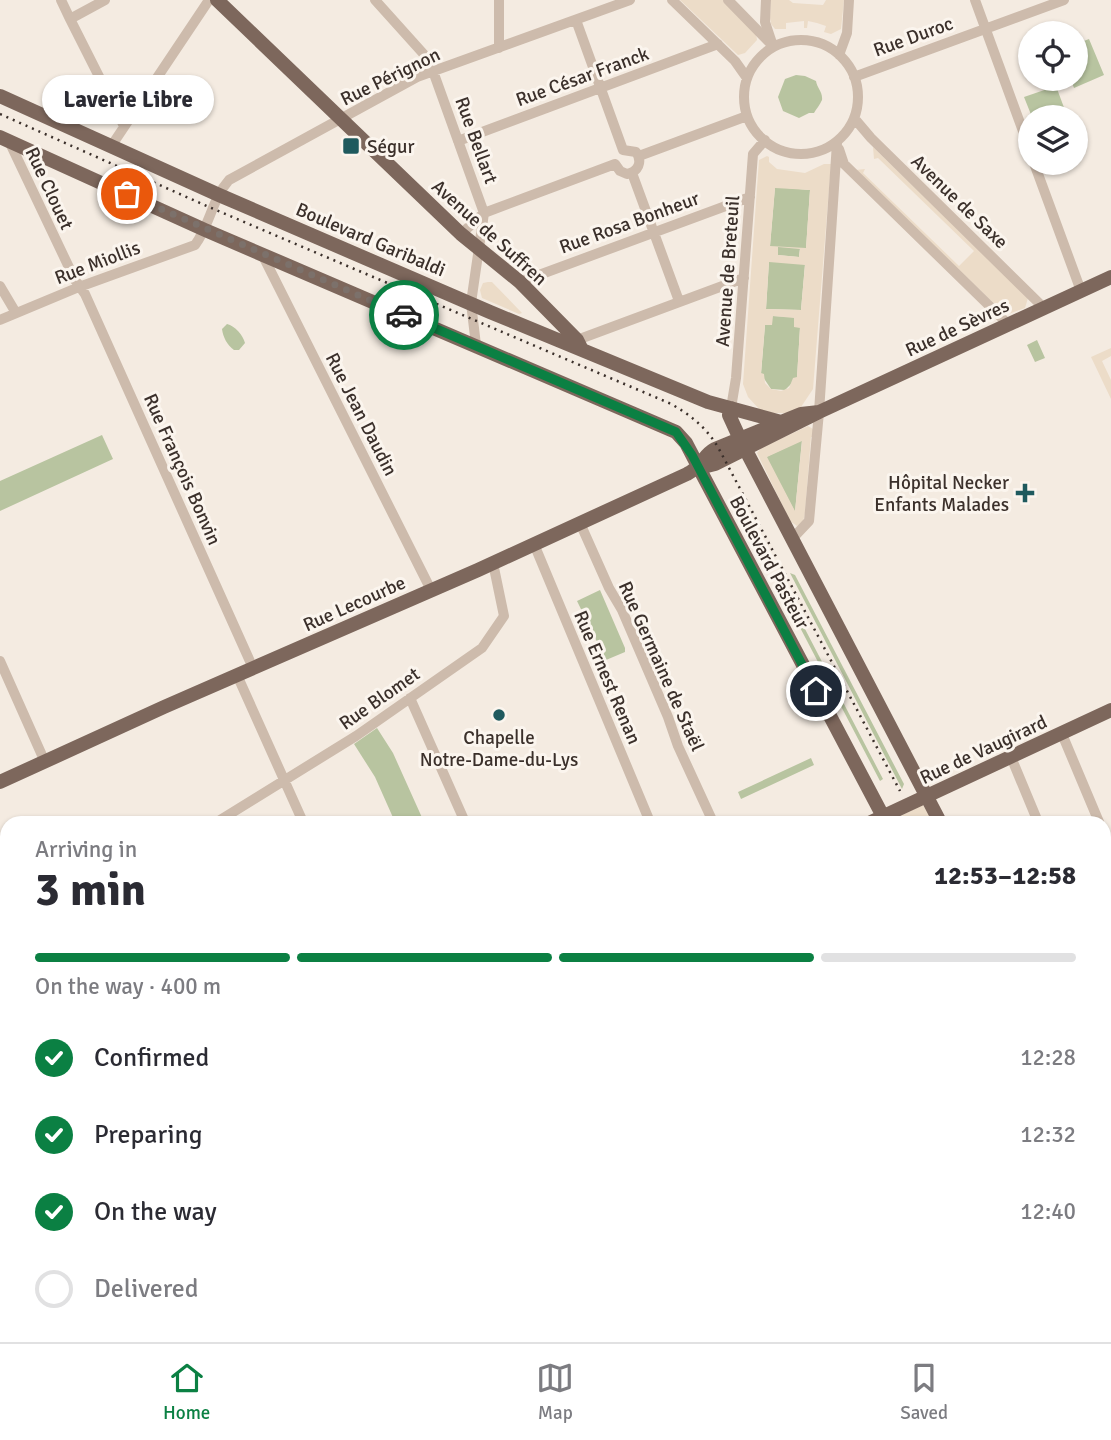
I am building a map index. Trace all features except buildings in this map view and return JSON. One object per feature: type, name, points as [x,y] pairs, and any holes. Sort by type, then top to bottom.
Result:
[{"type":"main road","name":"Avenue de Suffren","points":[[217,0],[461,234],[520,282],[579,344]]},
{"type":"main road","name":"Boulevard Garibaldi","points":[[0,96],[219,195],[471,303],[579,344],[708,402],[781,422]]},
{"type":"main road","points":[[4,139],[205,230],[670,428],[685,442],[699,468]]},
{"type":"main road","name":"Rue de Sèvres","points":[[715,449],[743,444],[819,412],[1111,276]]},
{"type":"main road","points":[[731,408],[729,415],[743,444]]},
{"type":"main road","name":"Rue de Sèvres","points":[[699,468],[715,464],[781,422],[801,414],[819,412]]},
{"type":"main road","name":"Boulevard Pasteur","points":[[743,444],[937,816]]},
{"type":"main road","name":"Rue Lecourbe","points":[[0,782],[493,563],[699,468],[715,449]]},
{"type":"main road","name":"Boulevard Pasteur","points":[[699,468],[877,816]]},
{"type":"main road","name":"Rue de Vaugirard","points":[[889,816],[926,795],[1111,710]]},
{"type":"street","points":[[61,0],[124,126]]},
{"type":"street","points":[[70,19],[106,0]]},
{"type":"street","points":[[112,145],[209,0]]},
{"type":"street","name":"Rue Bellart","points":[[375,0],[429,60],[485,213],[471,303],[476,345]]},
{"type":"street","points":[[499,0],[499,48]]},
{"type":"street","name":"Rue Pérignon","points":[[219,195],[229,180],[417,77],[630,0]]},
{"type":"street","points":[[672,0],[735,61],[747,78]]},
{"type":"street","points":[[729,0],[773,46]]},
{"type":"street","points":[[839,55],[847,33],[849,0]]},
{"type":"street","points":[[975,0],[1018,117]]},
{"type":"street","name":"Rue Duroc","points":[[854,77],[1064,0]]},
{"type":"street","points":[[745,16],[757,15],[766,3]]},
{"type":"street","points":[[766,3],[765,22],[773,46]]},
{"type":"street","points":[[576,20],[623,150]]},
{"type":"street","points":[[810,40],[821,43],[839,55],[854,77],[857,91],[854,118],[849,130],[837,143],[820,150],[801,153],[785,151],[765,140],[754,129],[747,116],[744,97],[747,78],[758,59],[773,46],[789,41],[810,40]]},
{"type":"street","name":"Rue César Franck","points":[[458,141],[718,44]]},
{"type":"street","points":[[639,156],[747,116]]},
{"type":"street","name":"Avenue de Saxe","points":[[854,118],[871,138],[1044,308]]},
{"type":"street","name":"Rue Clouet","points":[[4,139],[79,286]]},
{"type":"street","name":"Avenue de Breteuil","points":[[731,408],[736,377],[753,154],[765,140]]},
{"type":"street","points":[[837,143],[844,164],[1008,324]]},
{"type":"street","points":[[819,412],[818,388],[837,143]]},
{"type":"street","points":[[615,164],[617,155],[623,150],[633,151],[639,156]]},
{"type":"street","points":[[615,164],[622,173],[632,173],[639,166],[639,156]]},
{"type":"street","points":[[461,234],[485,213],[615,164]]},
{"type":"street","points":[[632,173],[679,301]]},
{"type":"street","points":[[1038,175],[1081,291]]},
{"type":"street","points":[[834,185],[857,177]]},
{"type":"street","name":"Rue Miollis","points":[[0,320],[79,286],[195,245],[205,230],[219,195]]},
{"type":"street","name":"Rue Rosa Bonheur","points":[[520,282],[750,197]]},
{"type":"street","name":"Rue Jean Daudin","points":[[262,254],[431,590]]},
{"type":"street","points":[[579,344],[679,301],[744,278]]},
{"type":"street","points":[[0,286],[16,313]]},
{"type":"street","name":"Rue François Bonvin","points":[[79,286],[85,294],[253,668]]},
{"type":"street","name":"Boulevard Pasteur","points":[[791,540],[809,521],[819,412]]},
{"type":"street","name":"Rue Germaine de Staël","points":[[580,523],[609,588],[622,610],[710,816]]},
{"type":"street","name":"Rue Ernest Renan","points":[[534,544],[647,816]]},
{"type":"street","name":"Rue Blomet","points":[[227,816],[285,781],[482,648],[503,616],[493,563]]},
{"type":"street","points":[[0,661],[46,762]]},
{"type":"street","points":[[237,675],[300,816]]},
{"type":"street","points":[[411,698],[462,816]]},
{"type":"street","points":[[1062,734],[1096,816]]},
{"type":"street","points":[[1011,757],[1036,816]]},
{"type":"green space","points":[[1088,39],[1104,75],[1088,82]]},
{"type":"green space","points":[[796,75],[816,81],[822,97],[814,113],[799,118],[783,111],[778,97],[785,79]]},
{"type":"green space","points":[[1041,91],[1058,91],[1063,105],[1027,105],[1024,97]]},
{"type":"green space","points":[[775,187],[810,190],[806,249],[800,248],[799,257],[777,255],[770,246]]},
{"type":"green space","points":[[769,261],[805,264],[801,310],[766,309]]},
{"type":"green space","points":[[772,316],[795,317],[800,327],[797,378],[785,390],[771,389],[761,374],[765,325]]},
{"type":"green space","points":[[227,324],[236,329],[244,340],[245,343],[239,350],[234,350],[224,338],[222,329]]},
{"type":"green space","points":[[1037,340],[1045,358],[1035,362],[1027,345]]},
{"type":"green space","points":[[102,435],[113,459],[0,511],[0,481]]},
{"type":"green space","points":[[802,440],[795,512],[766,457]]},
{"type":"green space","points":[[790,573],[795,575],[904,784],[902,789]]},
{"type":"green space","points":[[779,579],[883,779],[880,781],[781,591],[777,582]]},
{"type":"green space","points":[[600,590],[625,648],[625,652],[606,660],[577,601]]},
{"type":"green space","points":[[377,728],[393,753],[421,816],[392,816],[375,777],[354,744]]},
{"type":"green space","points":[[811,758],[814,765],[741,799],[738,792]]},
{"type":"shaded area","points":[[680,0],[723,0],[756,33],[757,40],[745,53],[738,55]]},
{"type":"shaded area","points":[[771,0],[823,5],[826,0],[844,0],[841,29],[831,34],[824,32],[826,26],[808,21],[807,28],[804,28],[804,21],[786,23],[786,29],[775,29],[770,18]]},
{"type":"shaded area","points":[[873,147],[1028,298],[1025,308],[1006,315],[856,170],[865,169],[863,173],[959,266],[974,251],[878,158],[874,159]]},
{"type":"shaded area","points":[[767,156],[777,169],[805,173],[824,164],[831,164],[813,389],[801,407],[787,413],[760,410],[748,397],[743,384],[759,160]],"holes":[[[775,188],[810,190],[806,248],[770,246]],[[778,247],[800,249],[799,257],[778,255]],[[769,262],[805,265],[801,310],[766,309]],[[773,316],[794,318],[794,327],[800,328],[797,377],[793,378],[789,388],[781,391],[771,389],[761,373],[765,325],[772,325]]]},
{"type":"shaded area","points":[[492,282],[522,313],[482,298],[480,290],[483,283]]},
{"type":"shaded area","points":[[1111,348],[1111,356],[1102,361],[1111,380],[1111,399],[1091,357]]},
{"type":"shaded area","points":[[808,426],[813,429],[805,513],[803,522],[797,526],[790,521],[757,453],[761,448]],"holes":[[[802,441],[795,511],[767,457]]]},
{"type":"shaded area","points":[[923,805],[929,816],[900,816]]},
{"type":"railway","points":[[0,114],[209,207],[669,403],[691,417],[709,434],[719,449],[900,791]]},
{"type":"way so far","points":[[127,194],[404,315]]},
{"type":"place","name":"Ségur","points":[[351,146]]},
{"type":"place","name":"Laverie Libre","points":[[127,194]]},
{"type":"place","name":"Hôpital Necker Enfants Malades","points":[[1025,493]]},
{"type":"place","name":"Chapelle Notre-Dame-du-Lys","points":[[499,715]]},
{"type":"route","points":[[404,315],[670,428],[682,437],[816,691]]}]
